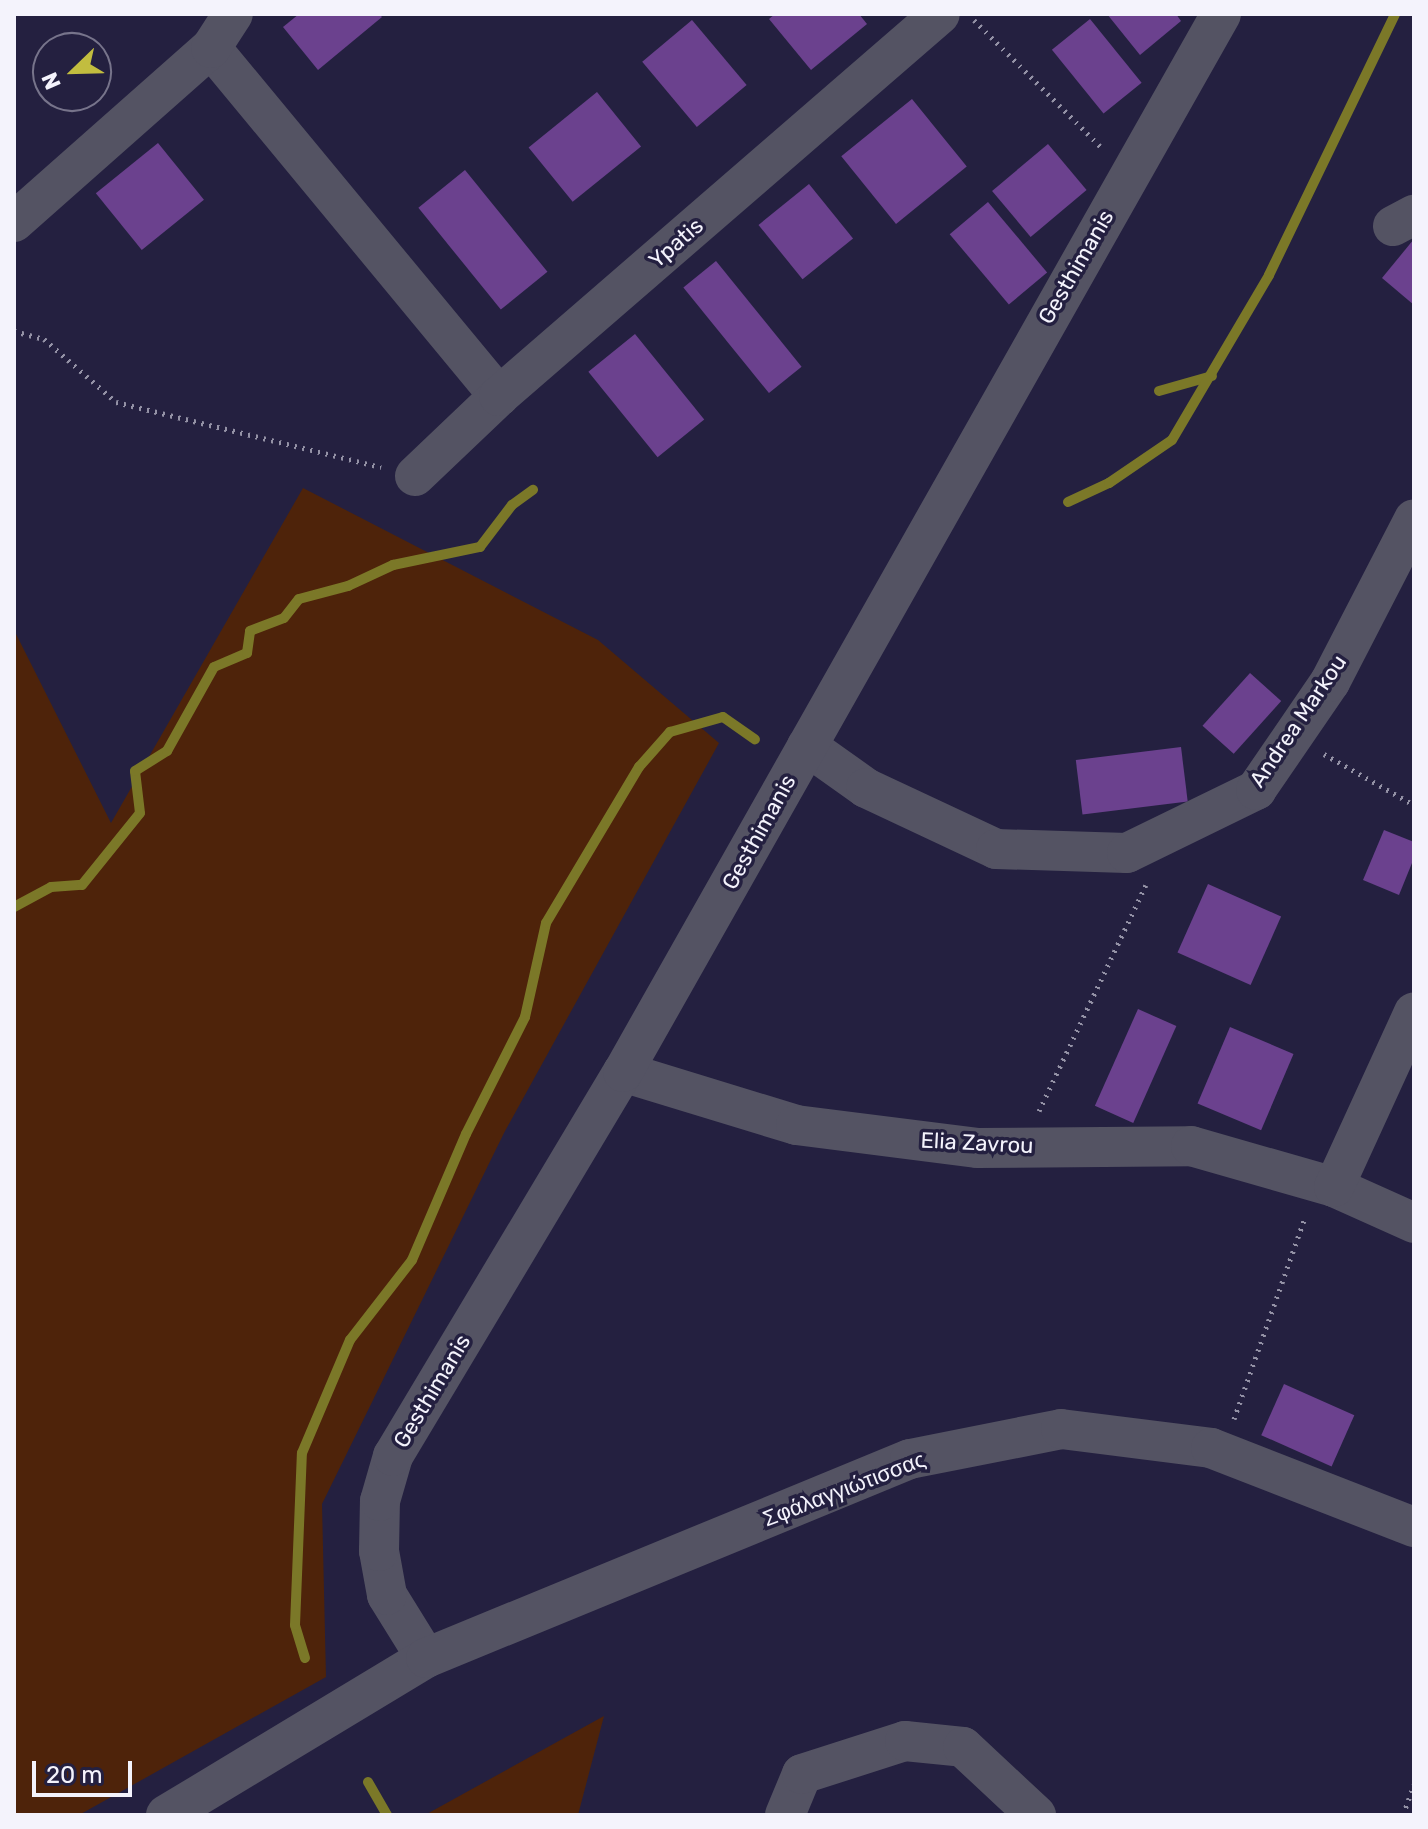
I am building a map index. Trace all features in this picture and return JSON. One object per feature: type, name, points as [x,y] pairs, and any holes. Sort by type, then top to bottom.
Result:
[{"type":"street","points":[[14,222],[211,48],[233,14]]},
{"type":"street","name":"Ypatis","points":[[415,476],[499,396],[940,14]]},
{"type":"street","name":"Gesthimanis","points":[[426,1658],[387,1595],[379,1551],[380,1501],[393,1456],[623,1072],[1221,14]]},
{"type":"street","points":[[211,48],[499,396]]},
{"type":"street","name":"Andrea Markou","points":[[807,746],[866,788],[996,849],[1127,853],[1256,790],[1330,682],[1414,519]]},
{"type":"street","points":[[1326,1185],[1414,1012]]},
{"type":"street","name":"Elia Zavrou","points":[[623,1072],[796,1125],[977,1148],[1191,1146],[1326,1185],[1414,1223]]},
{"type":"street","name":"Σφάλαγγιώτισσας","points":[[166,1815],[426,1658],[910,1459],[1061,1429],[1222,1452],[1414,1527]]},
{"type":"street","points":[[785,1815],[802,1774],[905,1741],[963,1747],[1036,1815]]},
{"type":"path","points":[[968,14],[1129,175]]},
{"type":"path","points":[[14,331],[44,339],[116,402],[415,476]]},
{"type":"path","points":[[1292,737],[1414,805]]},
{"type":"path","points":[[1023,1147],[1147,883],[1143,845]]},
{"type":"path","points":[[1222,1452],[1326,1185]]},
{"type":"path","points":[[1403,1815],[1414,1785]]},
{"type":"shaded area","points":[[303,488],[598,640],[719,743],[504,1133],[322,1504],[326,1677],[79,1815],[14,1815],[14,630],[111,823]]},
{"type":"shaded area","points":[[604,1716],[578,1815],[425,1815]]},
{"type":"building","points":[[299,14],[379,14],[382,17],[318,70],[283,27]]},
{"type":"building","points":[[775,14],[859,14],[867,24],[811,70],[769,19]]},
{"type":"building","points":[[1107,14],[1176,14],[1181,21],[1140,55]]},
{"type":"building","points":[[1090,19],[1142,83],[1104,114],[1052,50]]},
{"type":"building","points":[[692,20],[747,85],[697,127],[642,62]]},
{"type":"building","points":[[597,92],[641,146],[573,202],[529,147]]},
{"type":"building","points":[[912,99],[967,167],[896,224],[841,156]]},
{"type":"building","points":[[158,143],[204,200],[142,250],[96,193]]},
{"type":"building","points":[[1048,144],[1087,190],[1031,237],[992,191]]},
{"type":"building","points":[[465,170],[547,272],[501,310],[418,208]]},
{"type":"building","points":[[809,184],[853,238],[803,279],[758,225]]},
{"type":"building","points":[[988,202],[1047,272],[1009,305],[950,234]]},
{"type":"building","points":[[1414,239],[1414,305],[1382,278]]},
{"type":"building","points":[[716,261],[802,367],[769,393],[683,287]]},
{"type":"building","points":[[635,334],[704,419],[658,457],[588,372]]},
{"type":"building","points":[[1250,673],[1281,701],[1234,754],[1202,726]]},
{"type":"building","points":[[1181,747],[1188,802],[1082,815],[1076,760]]},
{"type":"building","points":[[1384,830],[1414,842],[1414,858],[1399,895],[1363,880]]},
{"type":"building","points":[[1208,884],[1281,917],[1251,985],[1177,953]]},
{"type":"building","points":[[1138,1009],[1176,1026],[1133,1123],[1095,1106]]},
{"type":"building","points":[[1230,1027],[1294,1054],[1261,1130],[1198,1103]]},
{"type":"building","points":[[1284,1384],[1354,1415],[1332,1466],[1261,1435]]},
{"type":"waterway","points":[[1068,502],[1109,483],[1172,440],[1269,275],[1395,14]]},
{"type":"waterway","points":[[1159,391],[1212,376]]},
{"type":"waterway","points":[[14,907],[51,887],[82,885],[140,813],[135,771],[167,751],[214,667],[247,653],[250,631],[284,618],[299,599],[348,586],[393,565],[480,547],[512,505],[533,490]]},
{"type":"waterway","points":[[305,1658],[295,1625],[302,1453],[350,1340],[412,1260],[466,1134],[525,1017],[546,923],[639,767],[670,732],[723,717],[755,739]]},
{"type":"waterway","points":[[368,1782],[387,1815]]}]
